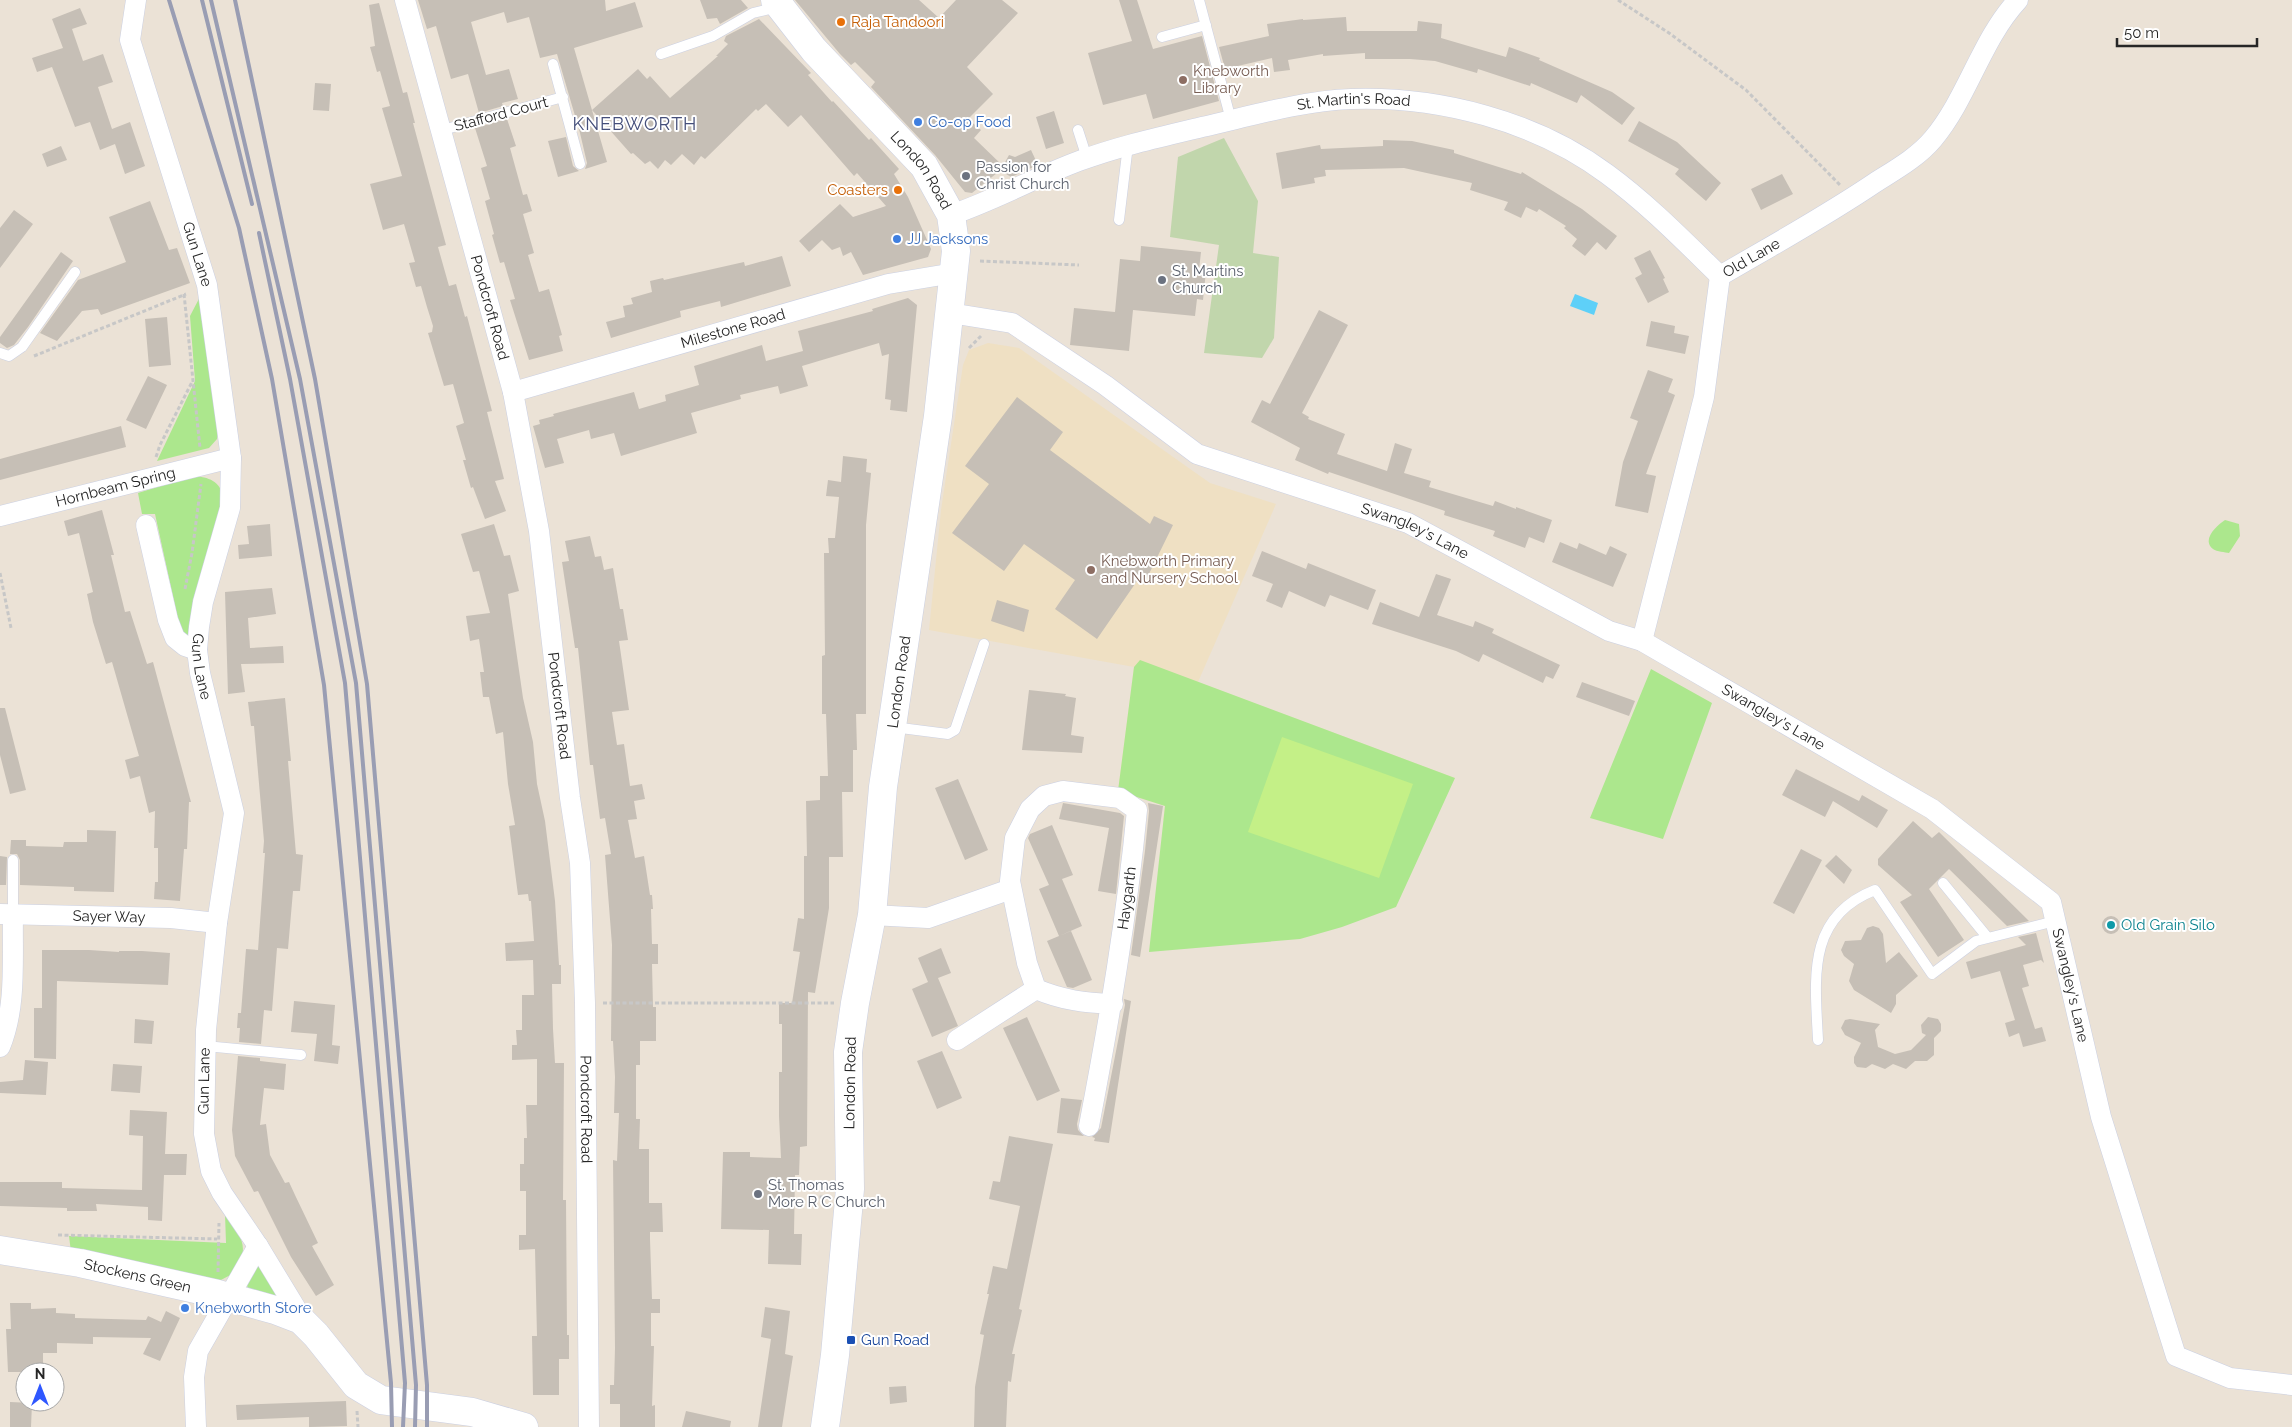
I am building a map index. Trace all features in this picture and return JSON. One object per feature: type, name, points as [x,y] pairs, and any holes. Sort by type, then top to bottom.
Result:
[{"type":"main road","name":"London Road","points":[[777,3],[814,50],[924,166],[951,216],[956,252],[938,416],[883,787],[872,915],[855,1003],[848,1052],[850,1189],[835,1356],[825,1427]]},
{"type":"main road","name":"Stockens Green","points":[[0,1250],[80,1263],[223,1295],[275,1310],[300,1320]]},
{"type":"main road","points":[[300,1320],[316,1335],[356,1385],[381,1400],[472,1412],[524,1427]]},
{"type":"street","name":"Gun Lane","points":[[136,0],[130,40],[207,285],[231,458],[230,508],[203,602],[197,650],[200,673],[234,813],[217,923],[205,1046],[204,1134],[211,1171],[222,1193],[258,1246],[295,1307],[300,1320]]},
{"type":"street","name":"Pondcroft Road","points":[[404,0],[513,392],[539,531],[570,798],[580,863],[585,1003],[589,1427]]},
{"type":"street","name":"Old Lane","points":[[1642,641],[1704,397],[1720,276],[1852,198],[1903,164],[1932,140],[1957,105],[1999,26],[2018,0]]},
{"type":"street","name":"St. Martin's Road","points":[[951,216],[1087,158],[1128,145],[1315,102],[1393,99],[1464,111],[1503,122],[1538,135],[1606,174],[1649,209],[1720,276]]},
{"type":"street","name":"Milestone Road","points":[[513,392],[888,284],[954,273]]},
{"type":"street","name":"Swangley's Lane","points":[[950,313],[1012,323],[1105,385],[1197,454],[1408,523],[1609,631],[1642,641],[1932,809],[2051,902],[2101,1117],[2176,1356],[2230,1378],[2292,1385]]},
{"type":"street","name":"Hornbeam Spring","points":[[0,516],[155,475],[231,458]]},
{"type":"street","points":[[146,525],[168,620],[175,638],[185,646],[197,650]]},
{"type":"street","name":"Haygarth","points":[[1036,989],[1027,963],[1011,889],[1015,838],[1030,809],[1044,796],[1062,791],[1120,798],[1137,810],[1128,904],[1113,1004]]},
{"type":"street","points":[[872,915],[928,918],[1011,889]]},
{"type":"street","points":[[0,1047],[8,1028],[10,1004],[6,914]]},
{"type":"street","name":"Sayer Way","points":[[6,914],[171,918],[217,923]]},
{"type":"street","points":[[957,1040],[1036,989],[1056,997],[1083,1003],[1113,1004],[1089,1126]]},
{"type":"street","points":[[196,1427],[195,1360],[223,1295],[258,1246]]},
{"type":"lane","points":[[1199,0],[1231,120]]},
{"type":"lane","points":[[661,54],[713,36],[753,13],[777,3]]},
{"type":"lane","points":[[1162,38],[1206,25]]},
{"type":"lane","points":[[553,64],[580,164]]},
{"type":"lane","name":"Stafford Court","points":[[439,131],[563,97]]},
{"type":"lane","points":[[1078,130],[1087,158]]},
{"type":"lane","points":[[1119,220],[1128,145]]},
{"type":"lane","points":[[0,353],[9,356],[22,347],[75,272]]},
{"type":"lane","points":[[892,727],[948,734],[955,730],[984,644]]},
{"type":"lane","points":[[6,914],[13,860]]},
{"type":"lane","points":[[1943,884],[1988,938]]},
{"type":"lane","points":[[1818,1040],[1815,985],[1821,940],[1834,918],[1861,895],[1875,890],[1932,974],[1976,941],[2055,921]]},
{"type":"lane","points":[[205,1046],[301,1054]]},
{"type":"path","points":[[1618,0],[1669,33],[1746,90],[1852,198]]},
{"type":"path","points":[[980,261],[1049,261],[1079,266]]},
{"type":"path","points":[[1048,271],[1049,261]]},
{"type":"path","points":[[26,360],[207,285]]},
{"type":"path","points":[[155,475],[154,466],[160,445],[193,382]]},
{"type":"path","points":[[0,572],[11,628]]},
{"type":"path","points":[[585,1003],[855,1003]]},
{"type":"path","points":[[222,1193],[218,1239],[223,1295]]},
{"type":"path","points":[[812,1197],[834,1197]]},
{"type":"path","points":[[55,1234],[218,1239]]},
{"type":"shaded area","name":"Knebworth Primary and Nursery School","points":[[988,343],[1019,348],[1210,483],[1276,504],[1198,682],[1455,778],[1163,820],[1165,806],[1118,791],[1134,667],[929,630],[941,510],[963,365],[969,350]]},
{"type":"green space","points":[[1224,138],[1258,201],[1253,253],[1279,257],[1274,338],[1262,358],[1204,353],[1219,245],[1170,237],[1178,157]]},
{"type":"green space","points":[[202,293],[219,427],[217,439],[209,448],[157,461],[195,381],[190,316]]},
{"type":"green space","points":[[193,476],[204,477],[213,481],[220,488],[224,498],[190,636],[181,633],[155,514],[142,514],[138,493]]},
{"type":"green space","points":[[2225,520],[2239,524],[2240,536],[2229,553],[2213,549],[2209,541],[2209,537],[2218,525]]},
{"type":"green space","points":[[1140,660],[1455,778],[1396,907],[1342,927],[1300,939],[1149,952],[1165,806],[1118,791],[1134,667]]},
{"type":"green space","points":[[1651,669],[1712,703],[1663,839],[1590,818]]},
{"type":"green space","points":[[1282,737],[1413,784],[1379,878],[1248,832]]},
{"type":"green space","points":[[225,1214],[239,1236],[243,1248],[236,1272],[219,1281],[71,1252],[69,1236],[226,1243]]},
{"type":"green space","points":[[257,1267],[259,1267],[280,1299],[248,1291],[247,1284]]},
{"type":"water","points":[[1575,294],[1598,303],[1594,315],[1570,306]]},
{"type":"building","points":[[418,0],[605,0],[606,11],[635,2],[643,27],[574,48],[607,162],[585,169],[587,163],[580,133],[557,54],[540,58],[529,17],[507,23],[504,12],[471,22],[486,75],[509,69],[518,99],[502,103],[503,106],[479,113],[468,74],[451,79],[436,26],[427,29]]},
{"type":"building","points":[[700,0],[741,0],[748,8],[720,24],[717,18],[707,19]]},
{"type":"building","points":[[795,0],[919,0],[939,18],[956,0],[1002,0],[1018,13],[967,67],[993,94],[968,119],[981,130],[974,138],[1003,166],[1009,155],[1015,157],[1031,150],[1038,165],[1011,177],[1001,171],[1002,169],[972,193],[965,192],[935,155],[871,87],[875,82],[855,62],[851,65],[840,54]]},
{"type":"building","points":[[1119,0],[1137,0],[1153,49],[1202,36],[1219,101],[1153,119],[1146,94],[1103,105],[1088,53],[1132,41]]},
{"type":"building","points":[[379,3],[403,93],[407,92],[415,123],[413,123],[446,245],[438,247],[449,286],[456,284],[465,317],[467,316],[492,411],[487,412],[504,479],[495,481],[506,511],[485,519],[473,487],[471,488],[463,460],[466,460],[456,426],[464,423],[453,384],[444,386],[428,333],[432,332],[433,326],[421,286],[416,287],[409,263],[415,262],[404,224],[383,230],[370,184],[402,176],[382,108],[390,106],[380,71],[377,72],[370,47],[375,46],[369,5]]},
{"type":"building","points":[[80,8],[87,24],[72,29],[83,61],[103,54],[113,82],[98,87],[112,129],[130,122],[145,166],[125,174],[115,144],[100,150],[90,122],[75,127],[52,67],[37,72],[32,58],[63,48],[52,19]]},
{"type":"building","points":[[1346,17],[1347,31],[1417,31],[1418,21],[1442,24],[1441,38],[1506,57],[1509,47],[1540,58],[1539,60],[1612,92],[1635,108],[1622,125],[1581,95],[1577,103],[1531,83],[1530,86],[1478,69],[1477,73],[1435,61],[1365,59],[1365,53],[1323,56],[1323,54],[1288,60],[1290,70],[1274,72],[1272,58],[1225,69],[1219,47],[1269,36],[1267,24],[1303,19]]},
{"type":"building","points":[[759,19],[811,73],[808,75],[832,102],[869,140],[871,138],[899,169],[894,174],[908,197],[931,249],[928,257],[863,275],[851,252],[843,256],[840,247],[832,250],[822,240],[809,252],[799,241],[840,204],[853,217],[886,206],[857,173],[854,176],[801,115],[788,127],[766,104],[758,111],[756,109],[705,159],[701,156],[694,165],[682,154],[671,165],[665,160],[658,169],[650,161],[645,164],[633,153],[631,154],[592,110],[638,69],[647,79],[650,76],[670,98],[718,56],[716,56],[728,44],[724,41],[726,36]]},
{"type":"building","points":[[315,83],[331,84],[329,111],[313,110]]},
{"type":"building","points":[[1054,111],[1064,143],[1046,149],[1036,117]]},
{"type":"building","points":[[507,119],[516,146],[510,148],[523,195],[527,194],[532,211],[523,214],[534,253],[528,255],[539,292],[549,289],[562,335],[559,336],[563,351],[529,360],[510,300],[515,299],[504,262],[500,263],[492,235],[494,234],[485,201],[490,199],[481,168],[487,166],[475,128]]},
{"type":"building","points":[[1639,121],[1677,142],[1721,183],[1706,201],[1675,174],[1679,169],[1628,141]]},
{"type":"building","points":[[566,137],[573,166],[579,171],[558,177],[548,141]]},
{"type":"building","points":[[1383,140],[1412,141],[1454,150],[1454,153],[1521,174],[1522,172],[1582,209],[1617,236],[1606,250],[1597,242],[1585,256],[1572,246],[1577,239],[1564,228],[1566,226],[1539,209],[1537,212],[1526,207],[1521,218],[1504,210],[1508,202],[1470,190],[1472,183],[1404,168],[1325,170],[1326,176],[1314,178],[1315,183],[1282,189],[1276,153],[1320,145],[1321,149],[1383,146]]},
{"type":"building","points":[[61,146],[67,160],[47,167],[42,154]]},
{"type":"building","points":[[1782,174],[1793,194],[1761,210],[1751,189]]},
{"type":"building","points":[[150,201],[169,250],[177,248],[190,283],[101,315],[98,309],[82,311],[57,341],[40,333],[78,280],[126,262],[109,217]]},
{"type":"building","points":[[14,210],[33,224],[0,268],[0,228]]},
{"type":"building","name":"St. Martins Church","points":[[1141,246],[1201,252],[1199,270],[1206,271],[1203,300],[1197,299],[1195,316],[1133,310],[1129,351],[1070,345],[1074,308],[1115,312],[1120,259],[1140,261]]},
{"type":"building","points":[[1650,250],[1665,278],[1663,279],[1669,292],[1648,303],[1635,278],[1642,274],[1634,258]]},
{"type":"building","points":[[61,252],[73,261],[28,327],[14,345],[7,348],[0,343],[0,337]]},
{"type":"building","points":[[782,256],[791,286],[721,307],[720,301],[680,311],[681,317],[611,338],[606,322],[625,317],[623,306],[633,304],[631,298],[652,292],[650,281],[663,278],[664,280],[744,262],[745,266]]},
{"type":"building","points":[[908,298],[917,305],[907,412],[890,410],[891,400],[885,399],[889,354],[882,356],[879,343],[802,366],[808,386],[780,394],[778,386],[740,395],[741,399],[691,413],[697,433],[621,456],[614,433],[591,439],[589,430],[557,439],[564,463],[545,468],[533,426],[540,424],[539,420],[554,416],[553,414],[634,392],[639,409],[666,401],[665,395],[699,385],[694,366],[762,345],[766,361],[803,351],[798,331],[873,311],[872,309]]},
{"type":"building","points":[[1319,310],[1348,325],[1302,413],[1309,417],[1308,419],[1345,434],[1337,454],[1387,471],[1395,443],[1412,449],[1404,473],[1431,481],[1429,487],[1493,506],[1495,501],[1552,520],[1544,543],[1529,537],[1525,548],[1493,536],[1495,531],[1444,515],[1445,511],[1329,472],[1328,474],[1295,460],[1300,448],[1251,422],[1262,400],[1270,404]]},
{"type":"building","points":[[167,317],[171,365],[149,367],[145,319]]},
{"type":"building","points":[[1651,321],[1675,326],[1674,333],[1689,336],[1685,354],[1646,346]]},
{"type":"building","points":[[1648,370],[1673,379],[1668,392],[1675,395],[1646,474],[1656,476],[1648,513],[1615,506],[1623,462],[1638,421],[1630,418]]},
{"type":"building","points":[[148,376],[167,385],[146,429],[126,420]]},
{"type":"building","points":[[1017,397],[1063,432],[1050,450],[1150,524],[1154,516],[1173,525],[1144,584],[1137,581],[1097,639],[1055,609],[1075,580],[1024,544],[1004,571],[952,533],[989,484],[965,466]]},
{"type":"building","points":[[121,426],[126,447],[0,480],[0,459]]},
{"type":"building","points":[[843,456],[867,459],[866,472],[871,473],[866,525],[866,714],[856,714],[857,750],[853,750],[853,792],[842,792],[843,857],[829,857],[829,908],[815,993],[808,992],[807,1146],[800,1147],[799,1175],[795,1175],[794,1234],[802,1234],[801,1265],[768,1264],[769,1230],[721,1229],[723,1152],[750,1152],[750,1157],[781,1158],[779,1072],[782,1072],[782,1024],[779,1024],[779,1003],[792,1003],[800,952],[793,951],[798,918],[804,919],[804,856],[807,856],[806,801],[820,800],[820,776],[828,776],[826,714],[822,714],[822,656],[825,655],[824,553],[829,553],[828,538],[835,538],[839,497],[826,496],[828,480],[841,482]]},
{"type":"building","points":[[102,510],[114,555],[111,555],[125,612],[130,611],[147,664],[153,662],[191,802],[189,802],[187,849],[184,849],[180,901],[154,899],[155,882],[158,882],[158,848],[154,848],[155,811],[149,813],[140,776],[130,779],[125,760],[139,756],[112,662],[106,664],[93,622],[87,594],[93,592],[79,533],[68,536],[64,521]]},
{"type":"building","points":[[270,524],[272,556],[239,559],[238,545],[249,544],[247,526]]},
{"type":"building","points":[[494,524],[504,556],[510,555],[519,591],[508,594],[523,698],[533,742],[537,784],[545,821],[555,901],[559,965],[561,965],[561,984],[552,984],[555,1063],[564,1063],[563,1200],[566,1200],[567,1335],[569,1335],[569,1359],[559,1359],[559,1395],[533,1395],[532,1336],[537,1336],[535,1249],[519,1250],[519,1235],[526,1235],[526,1191],[520,1191],[520,1164],[524,1164],[524,1138],[527,1138],[526,1105],[537,1105],[537,1059],[512,1060],[512,1045],[517,1045],[516,1030],[522,1030],[522,995],[534,995],[533,960],[506,961],[505,943],[534,941],[531,901],[529,901],[528,894],[518,895],[509,826],[515,825],[508,784],[503,732],[496,734],[489,697],[483,697],[480,672],[484,672],[479,639],[470,641],[466,616],[490,613],[479,571],[473,572],[461,534]]},
{"type":"building","points":[[590,536],[595,557],[601,556],[604,570],[613,568],[620,609],[623,609],[628,640],[619,641],[629,710],[612,712],[617,745],[624,744],[630,786],[642,784],[645,799],[634,801],[637,819],[628,820],[635,858],[644,856],[650,895],[652,895],[652,944],[658,944],[658,964],[652,964],[653,1007],[656,1007],[656,1041],[640,1041],[640,1065],[636,1065],[636,1119],[640,1119],[639,1149],[649,1149],[649,1203],[662,1203],[663,1232],[650,1232],[652,1299],[660,1299],[660,1313],[651,1313],[651,1346],[654,1346],[652,1406],[655,1405],[655,1427],[620,1427],[620,1404],[610,1404],[610,1385],[614,1385],[615,1348],[613,1160],[617,1161],[619,1113],[614,1113],[615,1077],[613,1041],[611,1041],[612,945],[605,855],[611,854],[605,818],[600,819],[593,765],[590,765],[578,648],[575,648],[562,562],[569,561],[565,541]]},
{"type":"building","points":[[1560,542],[1577,549],[1579,543],[1606,555],[1610,546],[1627,554],[1613,587],[1552,562]]},
{"type":"building","points":[[1262,551],[1306,569],[1308,563],[1376,590],[1368,610],[1330,595],[1325,607],[1289,591],[1282,608],[1266,601],[1273,584],[1252,576]]},
{"type":"building","points":[[1436,574],[1451,579],[1437,615],[1473,627],[1475,621],[1494,629],[1492,633],[1560,665],[1553,679],[1546,676],[1543,683],[1483,654],[1479,662],[1456,651],[1372,624],[1380,602],[1419,617]]},
{"type":"building","points":[[272,588],[276,614],[248,618],[250,648],[283,646],[284,663],[241,664],[245,692],[228,694],[225,592]]},
{"type":"building","points":[[997,600],[1029,610],[1024,632],[991,621]]},
{"type":"building","points":[[1582,682],[1635,701],[1629,716],[1576,697]]},
{"type":"building","points":[[1029,690],[1066,694],[1065,696],[1076,698],[1071,735],[1084,737],[1082,753],[1022,750]]},
{"type":"building","points":[[285,698],[291,761],[288,761],[296,854],[303,855],[300,891],[293,891],[288,949],[277,948],[272,1011],[264,1010],[261,1044],[239,1042],[240,1028],[237,1028],[238,1013],[241,1013],[246,949],[258,950],[265,853],[263,853],[264,841],[254,726],[251,726],[248,702]]},
{"type":"building","points":[[0,708],[5,708],[26,790],[10,794],[0,755]]},
{"type":"building","points":[[1796,769],[1859,801],[1862,795],[1888,810],[1877,828],[1833,801],[1825,817],[1782,795]]},
{"type":"building","points":[[958,779],[988,850],[965,860],[935,788]]},
{"type":"building","points":[[1063,803],[1120,813],[1124,816],[1116,894],[1098,891],[1109,828],[1059,819]]},
{"type":"building","points":[[1148,803],[1163,806],[1140,957],[1131,955],[1145,851]]},
{"type":"building","points":[[1913,821],[1932,838],[1939,832],[2029,921],[2007,926],[1949,869],[1929,889],[1964,940],[1938,957],[1900,902],[1912,895],[1878,865],[1878,859]]},
{"type":"building","points":[[1052,825],[1073,875],[1062,879],[1082,926],[1059,936],[1039,889],[1049,885],[1028,838],[1030,834]]},
{"type":"building","points":[[87,830],[116,831],[114,892],[74,891],[74,887],[20,885],[20,860],[17,854],[10,854],[11,840],[26,840],[26,846],[63,847],[64,842],[87,842]]},
{"type":"building","points":[[1801,849],[1822,860],[1794,914],[1773,903]]},
{"type":"building","points":[[1836,855],[1852,870],[1844,884],[1825,866]]},
{"type":"building","points":[[0,856],[7,857],[6,885],[0,885]]},
{"type":"building","name":"Old Grain Silo","points":[[2111,916],[2117,919],[2120,925],[2117,931],[2111,934],[2105,931],[2102,925],[2105,919]]},
{"type":"building","points":[[1873,926],[1879,928],[1883,934],[1886,963],[1899,952],[1918,976],[1896,995],[1896,1004],[1891,1013],[1854,990],[1849,981],[1854,964],[1844,956],[1841,950],[1845,941],[1861,940],[1867,928]]},
{"type":"building","points":[[1071,931],[1092,980],[1073,988],[1067,987],[1047,941]]},
{"type":"building","points":[[2036,933],[2044,963],[2041,960],[2023,965],[2029,986],[2022,988],[2035,1029],[2042,1027],[2046,1041],[2023,1047],[2019,1033],[2009,1037],[2005,1023],[2015,1020],[2000,971],[1971,979],[1966,962],[2026,945],[2018,937]]},
{"type":"building","points":[[941,948],[951,973],[938,978],[958,1026],[932,1037],[912,989],[928,982],[918,958]]},
{"type":"building","points":[[42,950],[170,953],[168,985],[57,981],[56,1059],[34,1058],[34,1008],[42,1008]]},
{"type":"building","points":[[1124,999],[1131,1001],[1109,1143],[1094,1141],[1095,1138],[1092,1137],[1101,1128],[1125,1005]]},
{"type":"building","points":[[294,1001],[335,1005],[332,1045],[340,1046],[338,1064],[314,1061],[317,1034],[291,1032]]},
{"type":"building","points":[[1027,1017],[1060,1091],[1037,1101],[1003,1028]]},
{"type":"building","points":[[1928,1017],[1938,1019],[1941,1024],[1941,1031],[1934,1038],[1934,1055],[1927,1061],[1915,1061],[1906,1069],[1893,1064],[1885,1069],[1872,1064],[1866,1068],[1857,1067],[1854,1063],[1854,1057],[1861,1043],[1845,1035],[1841,1028],[1845,1020],[1850,1019],[1880,1024],[1875,1030],[1878,1047],[1895,1054],[1911,1050],[1926,1035],[1922,1033],[1921,1025]]},
{"type":"building","points":[[135,1019],[154,1021],[152,1044],[134,1043]]},
{"type":"building","points":[[942,1051],[962,1098],[937,1109],[917,1061]]},
{"type":"building","points":[[238,1056],[260,1058],[260,1061],[286,1064],[284,1090],[264,1088],[260,1125],[266,1124],[270,1155],[285,1183],[289,1182],[318,1243],[312,1246],[334,1285],[316,1296],[291,1257],[258,1191],[254,1192],[235,1156],[232,1130]]},
{"type":"building","points":[[25,1060],[48,1062],[46,1095],[0,1093],[0,1082],[23,1080]]},
{"type":"building","points":[[113,1064],[142,1066],[140,1093],[111,1091]]},
{"type":"building","points":[[1061,1098],[1082,1100],[1077,1124],[1078,1130],[1084,1136],[1057,1133]]},
{"type":"building","points":[[130,1110],[167,1112],[165,1154],[187,1154],[186,1175],[164,1175],[162,1221],[148,1220],[148,1207],[96,1204],[97,1211],[67,1211],[67,1208],[0,1206],[0,1182],[62,1182],[62,1188],[142,1190],[143,1136],[129,1135]]},
{"type":"building","points":[[1009,1136],[1053,1144],[1019,1309],[1022,1310],[1012,1354],[1015,1354],[1011,1382],[1008,1381],[1006,1427],[974,1427],[975,1387],[984,1335],[980,1334],[989,1294],[987,1294],[993,1266],[1007,1269],[1020,1206],[989,1199],[993,1181],[1000,1182]]},
{"type":"building","points":[[10,1303],[31,1303],[31,1309],[56,1308],[56,1313],[75,1314],[75,1318],[146,1320],[148,1316],[161,1322],[166,1311],[180,1318],[160,1361],[143,1354],[151,1338],[93,1337],[93,1344],[57,1343],[57,1353],[43,1353],[43,1362],[15,1362],[15,1372],[8,1372],[6,1329],[11,1329]]},
{"type":"building","points":[[765,1307],[790,1311],[785,1354],[793,1356],[782,1427],[758,1427],[771,1339],[761,1337]]},
{"type":"building","points":[[906,1386],[907,1402],[890,1404],[889,1387]]},
{"type":"building","points":[[346,1401],[347,1426],[309,1427],[309,1417],[237,1420],[236,1405]]},
{"type":"building","points":[[10,1402],[15,1402],[15,1412],[32,1412],[31,1427],[10,1427]]},
{"type":"building","points":[[686,1411],[731,1421],[730,1427],[682,1427]]},
{"type":"railway","points":[[169,0],[239,228],[272,379],[324,685],[391,1383],[392,1427]]},
{"type":"railway","points":[[202,0],[252,204]]},
{"type":"railway","points":[[211,0],[300,379],[356,683],[416,1385],[415,1427]]},
{"type":"railway","points":[[235,0],[315,379],[367,684],[427,1385],[427,1427]]},
{"type":"railway","points":[[259,233],[290,379],[345,683],[405,1383],[403,1427]]},
{"type":"place","name":"Raja Tandoori","points":[[841,22]]},
{"type":"place","name":"Knebworth Library","points":[[1183,80]]},
{"type":"place","name":"Co-op Food","points":[[918,122]]},
{"type":"place","name":"Passion for Christ Church","points":[[966,176]]},
{"type":"place","name":"Coasters","points":[[898,190]]},
{"type":"place","name":"JJ Jacksons","points":[[897,239]]},
{"type":"place","name":"St. Martins Church","points":[[1162,280]]},
{"type":"place","name":"Knebworth Primary and Nursery School","points":[[1091,570]]},
{"type":"place","name":"Old Grain Silo","points":[[2111,925]]},
{"type":"place","name":"St. Thomas More R C Church","points":[[758,1194]]},
{"type":"place","name":"Knebworth Store","points":[[185,1308]]},
{"type":"place","name":"Gun Road","points":[[851,1340]]},
{"type":"district","name":"KNEBWORTH","points":[[635,123]]}]
